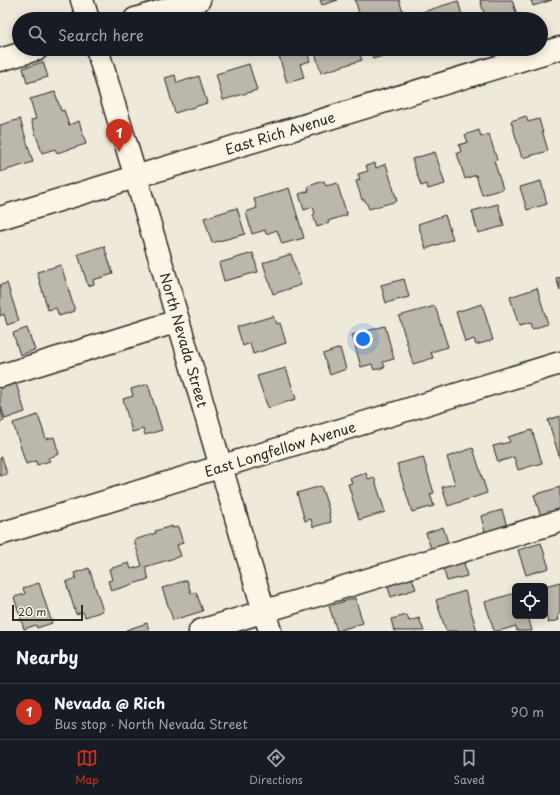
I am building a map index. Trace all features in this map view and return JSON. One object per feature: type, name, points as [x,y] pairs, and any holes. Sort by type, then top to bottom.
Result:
[{"type":"street","points":[[82,0],[86,12]]},
{"type":"street","points":[[159,12],[199,0]]},
{"type":"street","name":"East Rich Avenue","points":[[548,52],[560,48]]},
{"type":"street","points":[[0,60],[13,56]]},
{"type":"street","name":"North Nevada Street","points":[[99,56],[267,621]]},
{"type":"street","name":"East Rich Avenue","points":[[0,218],[534,56]]},
{"type":"street","points":[[0,376],[178,321]]},
{"type":"street","name":"East Longfellow Avenue","points":[[0,534],[560,363]]},
{"type":"street","points":[[200,631],[267,621],[560,521]]},
{"type":"building","points":[[320,0],[338,0],[322,5]]},
{"type":"building","points":[[355,0],[399,0],[403,12],[359,12]]},
{"type":"building","points":[[480,0],[512,0],[516,12],[484,12]]},
{"type":"building","points":[[531,0],[552,0],[533,6]]},
{"type":"building","points":[[458,1],[461,12],[422,12]]},
{"type":"building","points":[[279,56],[308,56],[310,61],[300,64],[304,78],[287,83]]},
{"type":"building","points":[[316,56],[361,56],[362,60],[321,73]]},
{"type":"building","points":[[372,56],[383,56],[373,59]]},
{"type":"building","points":[[43,62],[48,77],[27,83],[23,68]]},
{"type":"building","points":[[249,64],[257,90],[223,100],[216,74]]},
{"type":"building","points":[[175,75],[177,83],[199,76],[207,103],[175,113],[165,78]]},
{"type":"building","points":[[55,92],[61,111],[64,110],[69,125],[79,121],[86,144],[57,153],[55,149],[42,153],[31,120],[36,119],[30,99]]},
{"type":"building","points":[[526,116],[528,122],[539,119],[548,151],[522,158],[511,121]]},
{"type":"building","points":[[20,119],[33,162],[0,172],[0,125]]},
{"type":"building","points":[[479,130],[481,137],[489,134],[497,160],[494,161],[503,189],[482,195],[476,175],[465,179],[457,153],[461,152],[459,145],[468,142],[465,135]]},
{"type":"building","points":[[435,152],[445,184],[428,189],[427,184],[421,186],[412,159]]},
{"type":"building","points":[[375,163],[376,168],[386,164],[397,201],[369,209],[365,200],[362,200],[356,181],[360,180],[358,174],[368,171],[366,166]]},
{"type":"building","points":[[324,181],[326,186],[337,183],[347,215],[328,221],[329,223],[317,227],[313,215],[315,214],[313,207],[304,210],[299,194],[309,191],[308,186]]},
{"type":"building","points":[[541,181],[547,204],[527,210],[520,187]]},
{"type":"building","points":[[289,188],[304,238],[282,244],[277,230],[266,234],[265,230],[252,234],[246,212],[257,208],[254,199]]},
{"type":"building","points":[[498,204],[504,226],[478,233],[472,211]]},
{"type":"building","points":[[237,208],[245,234],[212,243],[204,218]]},
{"type":"building","points":[[445,215],[453,239],[426,249],[418,224]]},
{"type":"building","points":[[104,246],[113,274],[93,280],[94,284],[88,286],[78,254]]},
{"type":"building","points":[[253,253],[258,272],[224,281],[219,263]]},
{"type":"building","points":[[291,254],[301,285],[273,294],[263,263]]},
{"type":"building","points":[[61,265],[75,311],[59,316],[56,308],[48,310],[37,272]]},
{"type":"building","points":[[560,277],[560,290],[556,278]]},
{"type":"building","points":[[404,279],[409,297],[386,303],[381,285]]},
{"type":"building","points":[[7,283],[19,321],[7,325],[4,314],[0,316],[0,285]]},
{"type":"building","points":[[537,288],[548,324],[532,329],[530,323],[519,326],[510,297]]},
{"type":"building","points":[[482,304],[493,340],[476,345],[474,339],[465,342],[456,312]]},
{"type":"building","points":[[435,306],[448,347],[431,352],[433,358],[413,364],[399,316]]},
{"type":"building","points":[[273,316],[276,324],[280,323],[286,343],[253,354],[250,343],[243,346],[237,327]]},
{"type":"building","points":[[385,326],[394,359],[383,362],[385,367],[374,370],[372,364],[361,367],[352,335]]},
{"type":"building","points":[[27,328],[35,350],[20,355],[13,333]]},
{"type":"building","points":[[340,348],[346,369],[330,375],[323,354]]},
{"type":"building","points":[[286,368],[296,399],[268,408],[257,376]]},
{"type":"building","points":[[16,383],[25,412],[5,419],[0,403],[0,388]]},
{"type":"building","points":[[148,384],[162,430],[145,435],[143,429],[132,432],[123,399],[133,396],[131,389]]},
{"type":"building","points":[[0,407],[4,421],[0,422]]},
{"type":"building","points":[[38,415],[46,439],[54,437],[59,454],[48,458],[50,461],[37,465],[36,461],[26,464],[13,423]]},
{"type":"building","points":[[560,416],[560,459],[548,420]]},
{"type":"building","points":[[532,430],[542,463],[518,470],[514,457],[498,462],[493,446],[510,442],[508,437]]},
{"type":"building","points":[[473,448],[487,493],[448,506],[442,487],[455,484],[447,457]]},
{"type":"building","points":[[2,457],[7,474],[0,476],[0,458]]},
{"type":"building","points":[[423,457],[434,493],[430,494],[434,506],[412,512],[397,464]]},
{"type":"building","points":[[366,473],[368,479],[374,477],[385,512],[359,520],[348,484],[352,483],[350,478]]},
{"type":"building","points":[[321,486],[330,513],[331,522],[313,527],[311,519],[305,521],[297,493]]},
{"type":"building","points":[[560,487],[560,514],[542,520],[534,495]]},
{"type":"building","points":[[502,510],[508,530],[486,536],[481,516]]},
{"type":"building","points":[[172,526],[172,528],[178,527],[183,543],[177,545],[181,556],[145,567],[149,579],[111,591],[108,581],[112,580],[109,569],[129,563],[131,569],[142,566],[134,540]]},
{"type":"building","points":[[443,527],[448,543],[431,549],[426,533]]},
{"type":"building","points":[[541,543],[549,568],[526,575],[518,550]]},
{"type":"building","points":[[463,558],[467,576],[447,581],[442,564]]},
{"type":"building","points":[[89,568],[103,611],[85,617],[83,612],[76,614],[66,582],[76,578],[74,573]]},
{"type":"building","points":[[410,573],[416,589],[391,597],[386,581]]},
{"type":"building","points":[[187,580],[191,593],[196,592],[203,611],[173,620],[162,588]]},
{"type":"building","points":[[560,582],[559,620],[548,623],[547,619],[548,585]]},
{"type":"building","points":[[39,583],[52,623],[37,628],[36,625],[24,629],[14,597],[25,594],[23,588]]},
{"type":"building","points":[[465,591],[477,631],[446,631],[436,600]]},
{"type":"building","points":[[512,594],[512,619],[529,619],[532,631],[517,631],[516,626],[494,631],[485,602]]},
{"type":"building","points":[[355,598],[363,623],[337,631],[329,606]]},
{"type":"building","points":[[407,615],[409,621],[419,618],[424,631],[394,631],[391,619]]},
{"type":"building","points":[[147,623],[149,631],[126,631],[126,630]]},
{"type":"place","name":"Nevada @ Rich","points":[[119,152]]}]
